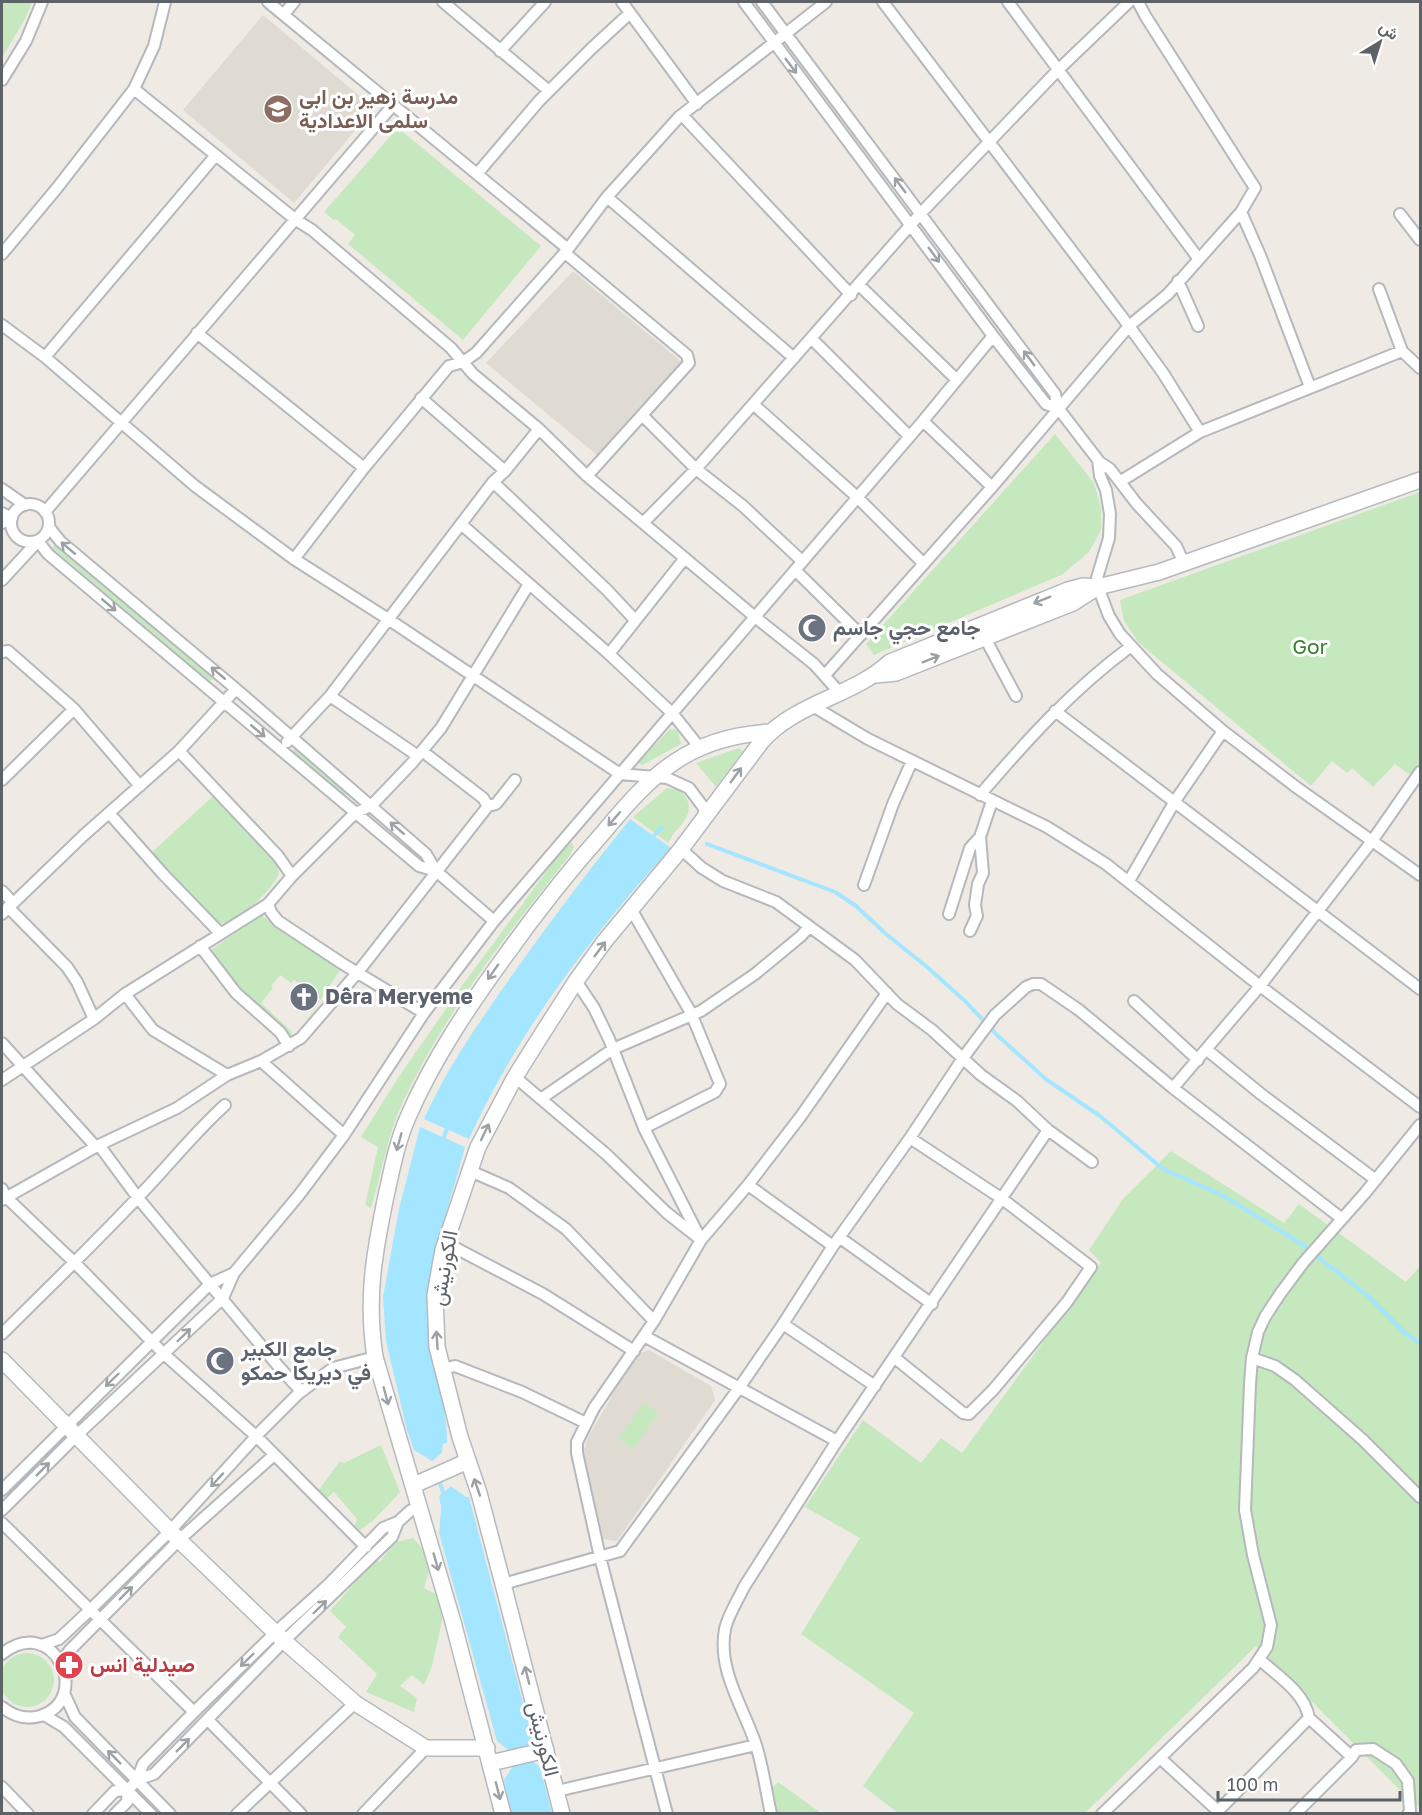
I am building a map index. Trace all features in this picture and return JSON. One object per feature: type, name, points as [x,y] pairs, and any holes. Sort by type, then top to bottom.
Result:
[{"type":"main road","points":[[503,1814],[493,1757],[420,1506],[417,1484],[389,1408],[375,1357],[371,1326],[370,1300],[375,1252],[392,1169],[408,1117],[450,1036],[517,939],[583,855],[655,777],[676,761],[700,748],[733,737],[770,732],[811,705],[876,675],[890,662],[1068,590],[1083,586],[1098,587],[1148,575],[1420,480]]},
{"type":"main road","points":[[876,675],[896,673],[985,638],[1073,603],[1098,587]]},
{"type":"main road","name":"الكورنيش","points":[[562,1814],[557,1791],[541,1751],[503,1584],[479,1493],[462,1464],[437,1347],[435,1295],[446,1243],[468,1170],[515,1077],[576,981],[631,909],[705,819],[743,765],[770,732]]},
{"type":"main road","points":[[2,1360],[174,1536],[280,1637],[356,1702],[426,1748],[493,1757],[541,1751]]},
{"type":"main road","points":[[417,1484],[462,1464]]},
{"type":"street","points":[[2,80],[26,41],[42,2]]},
{"type":"street","points":[[2,254],[134,89],[154,46],[165,2]]},
{"type":"street","points":[[268,2],[477,174],[687,355],[689,363],[587,476]]},
{"type":"street","points":[[284,14],[294,2]]},
{"type":"street","points":[[443,2],[549,91]]},
{"type":"street","points":[[500,51],[546,2]]},
{"type":"street","points":[[622,2],[697,104]]},
{"type":"street","points":[[744,2],[993,336],[1046,404],[1058,408]]},
{"type":"street","points":[[762,2],[1055,394],[1058,408],[1098,461],[1110,469],[1143,511],[1176,546],[1184,563]]},
{"type":"street","points":[[294,559],[364,468],[448,366],[463,362],[476,353],[567,251],[608,197],[682,115],[826,2]]},
{"type":"street","points":[[883,2],[1129,326],[1163,373],[1200,432]]},
{"type":"street","points":[[1008,2],[1198,258]]},
{"type":"street","points":[[643,523],[696,469],[921,213],[1058,70],[1130,2]]},
{"type":"street","points":[[825,675],[992,487],[1129,326],[1168,294],[1241,212],[1255,188],[1138,2]]},
{"type":"street","points":[[477,174],[549,91],[591,48],[630,13]]},
{"type":"street","points":[[134,89],[312,231],[451,348],[473,374],[539,429],[587,476],[825,675],[839,692]]},
{"type":"street","points":[[45,512],[393,105]]},
{"type":"street","points":[[682,115],[850,295]]},
{"type":"street","points":[[45,357],[216,155]]},
{"type":"street","points":[[608,197],[794,358]]},
{"type":"street","points":[[1241,212],[1260,255],[1310,387]]},
{"type":"street","points":[[1400,214],[1420,240]]},
{"type":"street","points":[[1178,281],[1198,326]]},
{"type":"street","points":[[859,285],[957,380]]},
{"type":"street","points":[[1379,289],[1402,351],[1420,368]]},
{"type":"street","points":[[2,325],[45,357],[195,486],[294,559],[620,774],[667,778],[689,788],[704,808],[705,819]]},
{"type":"street","points":[[196,333],[364,468]]},
{"type":"street","points":[[2,1490],[164,1354],[223,1298],[234,1273],[299,1195],[344,1135],[424,1013],[494,921],[923,421],[993,336]]},
{"type":"street","points":[[812,339],[909,436]]},
{"type":"street","points":[[1121,482],[1200,432],[1402,351]]},
{"type":"street","points":[[421,398],[505,471]]},
{"type":"street","points":[[753,404],[857,497],[924,564]]},
{"type":"street","points":[[642,415],[696,469],[743,506],[861,635]]},
{"type":"street","points":[[923,421],[992,487]]},
{"type":"street","points":[[280,749],[330,696],[461,524],[539,429]]},
{"type":"street","points":[[1098,461],[1100,476],[1107,490],[1110,514],[1109,538],[1097,578],[1098,587],[1109,616],[1130,647],[1174,690],[1223,732],[1420,875]]},
{"type":"street","points":[[494,482],[607,590],[635,620]]},
{"type":"street","points":[[2,489],[25,505],[38,506],[49,520],[47,532],[2,580]]},
{"type":"street","points":[[2,523],[7,515],[25,505]]},
{"type":"street","points":[[7,515],[12,530],[20,539],[32,542],[38,540]]},
{"type":"street","points":[[461,524],[609,654],[673,714],[700,748]]},
{"type":"street","points":[[49,527],[60,541],[372,806],[426,854],[436,871],[494,921]]},
{"type":"street","points":[[38,540],[48,554],[355,813],[419,866],[436,871]]},
{"type":"street","points":[[609,654],[685,558]]},
{"type":"street","points":[[2,1080],[94,1019],[125,994],[268,904],[292,876],[355,813],[372,806],[441,728],[471,675],[529,584]]},
{"type":"street","points":[[985,638],[1016,696]]},
{"type":"street","points":[[980,795],[1055,711],[1101,669],[1130,647]]},
{"type":"street","points":[[2,652],[8,651],[74,709],[140,786]]},
{"type":"street","points":[[8,908],[179,750],[236,689]]},
{"type":"street","points":[[330,696],[420,753],[483,798],[488,806]]},
{"type":"street","points":[[811,705],[843,725],[912,761],[1056,832],[1129,881],[1260,986],[1420,1107]]},
{"type":"street","points":[[2,780],[74,709]]},
{"type":"street","points":[[1055,711],[1420,989]]},
{"type":"street","points":[[1129,881],[1175,801],[1223,732]]},
{"type":"street","points":[[179,750],[278,856],[292,876]]},
{"type":"street","points":[[864,885],[893,804],[912,761]]},
{"type":"street","points":[[1173,1088],[1260,986],[1372,841],[1420,772]]},
{"type":"street","points":[[366,1547],[257,1437],[164,1354],[75,1263],[3,1195],[177,1107],[227,1075],[261,1061],[307,1033],[358,972],[488,806],[496,804],[515,780]]},
{"type":"street","points":[[970,931],[977,916],[975,905],[982,873],[980,837],[992,801]]},
{"type":"street","points":[[109,813],[220,933]]},
{"type":"street","points":[[950,914],[970,848],[980,837]]},
{"type":"street","points":[[681,849],[702,868],[723,881],[776,902],[855,960],[897,1004],[932,1030],[1048,1130],[1092,1162]]},
{"type":"street","points":[[2,891],[8,908],[67,968],[77,982],[94,1019]]},
{"type":"street","points":[[268,904],[278,921],[424,1013]]},
{"type":"street","points":[[631,909],[692,1013],[719,1080],[715,1092],[644,1128]]},
{"type":"street","points":[[542,1098],[613,1049],[701,1011],[755,974],[809,927]]},
{"type":"street","points":[[200,946],[236,993],[280,1032],[289,1046]]},
{"type":"street","points":[[576,981],[594,1008],[644,1128],[701,1240]]},
{"type":"street","points":[[503,1584],[620,1551],[739,1388],[836,1241],[910,1138],[963,1058],[995,1015],[1026,987],[1041,984],[1079,1010],[1173,1088],[1341,1218]]},
{"type":"street","points":[[667,1814],[600,1557],[577,1453],[577,1442],[586,1423],[654,1321],[701,1240],[748,1185],[807,1108],[887,993]]},
{"type":"street","points":[[125,994],[153,1030],[227,1075]]},
{"type":"street","points":[[1134,1001],[1198,1060]]},
{"type":"street","points":[[2,1043],[97,1146],[301,1391]]},
{"type":"street","points":[[1207,1050],[1260,1094],[1376,1180]]},
{"type":"street","points":[[261,1061],[344,1135]]},
{"type":"street","points":[[515,1077],[606,1154],[667,1213],[701,1240]]},
{"type":"street","points":[[2,1334],[75,1263],[138,1198],[201,1127],[225,1105]]},
{"type":"street","points":[[1102,1814],[1260,1660],[1267,1647],[1271,1625],[1253,1555],[1245,1510],[1252,1358],[1258,1332],[1265,1317],[1303,1263],[1376,1180],[1420,1125]]},
{"type":"street","points":[[771,1814],[756,1745],[729,1677],[725,1652],[725,1629],[744,1587],[837,1442],[1048,1130]]},
{"type":"street","points":[[895,1358],[963,1413],[969,1414],[993,1390],[1081,1283],[1091,1267],[1000,1198],[910,1138]]},
{"type":"street","points":[[468,1170],[509,1188],[566,1230],[654,1321]]},
{"type":"street","points":[[748,1185],[932,1304]]},
{"type":"street","points":[[446,1243],[543,1294],[634,1351]]},
{"type":"street","points":[[2,1510],[71,1430],[152,1342],[210,1284],[234,1273]]},
{"type":"street","points":[[783,1324],[875,1386]]},
{"type":"street","points":[[644,1336],[837,1442]]},
{"type":"street","points":[[61,1662],[174,1536],[257,1437],[301,1391],[333,1368],[375,1357]]},
{"type":"street","points":[[1252,1358],[1275,1366],[1296,1380],[1363,1440],[1420,1497]]},
{"type":"street","points":[[442,1369],[455,1366],[522,1392],[586,1423]]},
{"type":"street","points":[[42,1646],[59,1639],[174,1536],[274,1455]]},
{"type":"street","points":[[137,1780],[154,1774],[208,1720],[280,1637],[383,1528],[398,1522],[410,1511],[420,1506]]},
{"type":"street","points":[[116,1814],[127,1802],[128,1790],[137,1780],[143,1764],[194,1712],[392,1538],[398,1522]]},
{"type":"street","points":[[2,1523],[194,1712]]},
{"type":"street","points":[[4,1649],[25,1643],[42,1646],[54,1653],[61,1662],[66,1679],[64,1693],[59,1702],[44,1715],[32,1718],[4,1712]]},
{"type":"street","points":[[1260,1660],[1298,1694],[1307,1707],[1309,1718],[1352,1757]]},
{"type":"street","points":[[64,1693],[75,1718],[170,1814]]},
{"type":"street","points":[[237,1814],[356,1702]]},
{"type":"street","points":[[44,1715],[64,1727],[151,1814]]},
{"type":"street","points":[[1160,1758],[1217,1812],[1309,1718]]},
{"type":"street","points":[[208,1720],[301,1814]]},
{"type":"street","points":[[557,1791],[756,1745]]},
{"type":"street","points":[[363,1814],[426,1748]]},
{"type":"street","points":[[1295,1814],[1352,1757],[1356,1750],[1373,1749],[1396,1764],[1408,1781],[1410,1800],[1408,1814]]},
{"type":"street","points":[[2,1787],[28,1814]]},
{"type":"street","points":[[93,1814],[115,1791],[128,1790]]},
{"type":"shaded area","name":"مدرسة زهير بن ابي سلمى الاعدادية","points":[[263,15],[374,108],[294,203],[183,110]]},
{"type":"shaded area","points":[[573,271],[683,363],[646,405],[643,403],[597,455],[486,363]]},
{"type":"shaded area","points":[[649,1350],[711,1386],[715,1400],[617,1541],[602,1539],[584,1462],[584,1450],[587,1439],[636,1354]]},
{"type":"green space","points":[[2,2],[32,2],[2,58]]},
{"type":"green space","points":[[394,132],[403,132],[541,246],[463,340],[348,244],[355,235],[324,212]]},
{"type":"green space","points":[[1055,434],[1094,483],[1101,508],[1101,530],[1089,552],[1063,574],[874,655],[866,644]]},
{"type":"green space","name":"Gor","points":[[1420,492],[1420,767],[1409,774],[1395,764],[1373,787],[1352,768],[1347,773],[1332,761],[1311,786],[1139,643],[1124,621],[1120,600]]},
{"type":"green space","points":[[55,545],[213,678],[210,681],[52,548]]},
{"type":"green space","points":[[669,730],[678,731],[681,744],[642,765],[638,763]]},
{"type":"green space","points":[[739,748],[743,751],[716,787],[696,763]]},
{"type":"green space","points":[[295,749],[348,793],[345,796],[293,752]]},
{"type":"green space","points":[[667,788],[680,790],[688,801],[689,807],[687,817],[668,843],[633,817]]},
{"type":"green space","points":[[213,796],[275,860],[279,874],[268,890],[244,913],[217,924],[149,855]]},
{"type":"green space","points":[[572,843],[574,847],[570,855],[479,974],[419,1069],[397,1115],[371,1208],[365,1205],[378,1147],[361,1137],[398,1078],[464,983],[558,856],[568,844]]},
{"type":"green space","points":[[261,915],[340,970],[305,1024],[320,999],[294,980],[291,983],[280,975],[271,986],[273,988],[261,1003],[291,1031],[292,1038],[241,993],[208,952]]},
{"type":"green space","points":[[1171,1151],[1284,1223],[1299,1204],[1406,1282],[1420,1266],[1420,1808],[1256,1646],[1085,1813],[898,1813],[863,1786],[914,1713],[801,1634],[860,1538],[805,1507],[863,1420],[921,1463],[941,1438],[962,1453],[1101,1263],[1089,1250],[1123,1199]]},
{"type":"green space","points":[[644,1402],[659,1413],[633,1449],[618,1439]]},
{"type":"green space","points":[[381,1445],[400,1492],[374,1520],[360,1530],[355,1526],[357,1519],[334,1492],[327,1498],[318,1491],[340,1461],[344,1463]]},
{"type":"green space","points":[[413,1538],[429,1561],[429,1572],[424,1588],[438,1595],[444,1612],[432,1666],[424,1685],[412,1675],[400,1686],[417,1698],[414,1712],[366,1692],[377,1674],[338,1637],[346,1627],[330,1611],[375,1560],[380,1562],[392,1543]]},
{"type":"green space","points":[[22,1653],[32,1653],[42,1657],[50,1665],[54,1680],[50,1695],[42,1703],[32,1707],[22,1707],[12,1703],[4,1695],[0,1685],[0,1675],[4,1665],[12,1657]]},
{"type":"green space","points":[[778,1782],[821,1813],[776,1813],[771,1789]]},
{"type":"water","points":[[630,819],[671,848],[613,915],[558,986],[510,1061],[469,1139],[424,1119],[450,1069],[490,1006],[564,904]]},
{"type":"water","points":[[420,1127],[465,1147],[441,1231],[429,1295],[429,1332],[444,1411],[447,1443],[443,1444],[442,1453],[432,1461],[414,1450],[407,1430],[386,1341],[383,1297],[399,1209]]},
{"type":"water","points":[[451,1486],[469,1497],[532,1737],[527,1750],[513,1754],[497,1741],[439,1533],[441,1508],[439,1496]]},
{"type":"water","points":[[531,1760],[540,1767],[552,1813],[511,1813],[504,1780],[515,1763]]},
{"type":"pier","points":[[451,1483],[467,1492],[469,1497],[451,1486],[439,1496],[441,1508],[439,1533],[436,1526],[436,1495]]},
{"type":"waterway","points":[[652,838],[662,827]]},
{"type":"waterway","points":[[707,844],[835,892],[856,906],[965,1001],[998,1036],[1047,1080],[1100,1116],[1163,1169],[1224,1196],[1300,1243],[1368,1296],[1404,1332],[1420,1343]]},
{"type":"waterway","points":[[442,1142],[448,1126]]},
{"type":"waterway","points":[[438,1477],[444,1495]]},
{"type":"place","name":"مدرسة زهير بن ابي سلمى الاعدادية","points":[[278,109]]},
{"type":"place","name":"جامع حجي جاسم","points":[[812,628]]},
{"type":"place","name":"Dêra Meryeme","points":[[304,997]]},
{"type":"place","name":"جامع الكبير في ديريكا حمكو","points":[[220,1361]]},
{"type":"place","name":"صيدلية انس","points":[[69,1665]]}]
